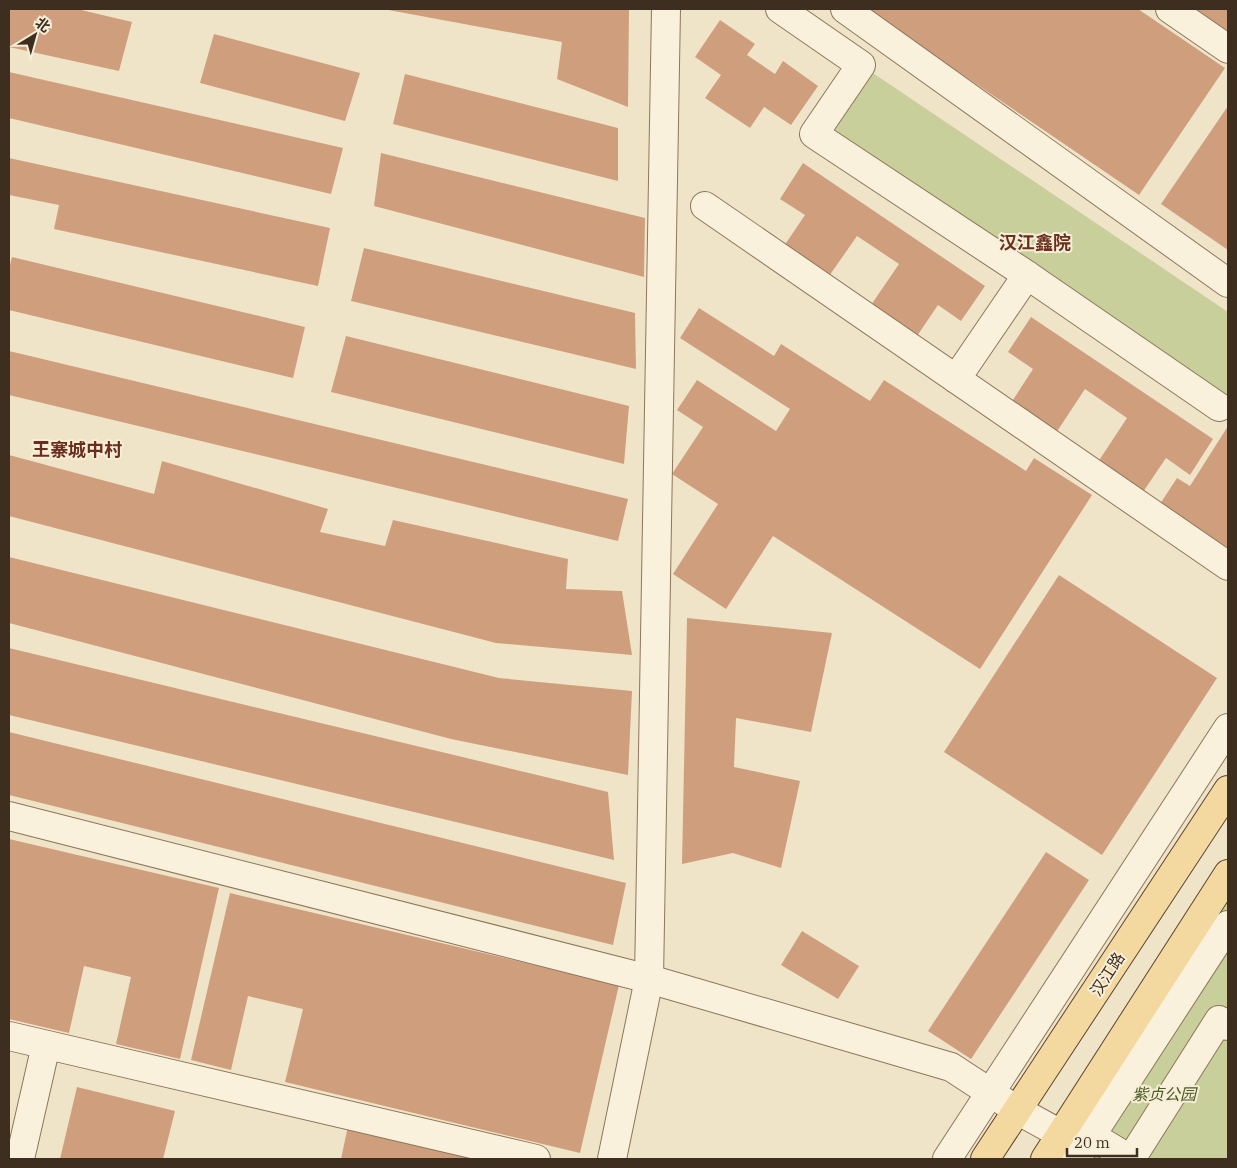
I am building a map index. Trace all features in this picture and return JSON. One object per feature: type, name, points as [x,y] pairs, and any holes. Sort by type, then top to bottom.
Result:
[{"type":"main road","name":"汉江路","points":[[985,1159],[1228,790]]},
{"type":"main road","points":[[1045,1159],[1076,1140],[1228,874]]},
{"type":"street","points":[[612,1159],[649,979],[666,9]]},
{"type":"street","points":[[780,9],[861,65],[814,134],[1027,275],[1219,407]]},
{"type":"street","points":[[845,9],[1228,283]]},
{"type":"street","points":[[1170,9],[1228,49]]},
{"type":"street","points":[[705,206],[1228,566]]},
{"type":"street","points":[[956,379],[1027,275]]},
{"type":"street","points":[[947,1159],[1228,728]]},
{"type":"street","points":[[9,816],[649,979],[950,1067],[1017,1110],[1076,1140],[1131,1159],[1219,1020],[1228,1026]]},
{"type":"street","points":[[1076,1140],[1228,925]]},
{"type":"street","points":[[9,1036],[536,1159]]},
{"type":"street","points":[[1152,1159],[1228,1040]]},
{"type":"street","points":[[20,1159],[18,1125],[46,1045]]},
{"type":"green space","points":[[861,65],[1228,312],[1228,393],[1219,407],[814,134]]},
{"type":"green space","name":"紫贞公园","points":[[1228,876],[1228,1159],[1046,1159]]},
{"type":"building","points":[[9,9],[77,9],[132,22],[119,71],[9,47]]},
{"type":"building","points":[[383,9],[629,9],[628,107],[557,79],[562,42]]},
{"type":"building","points":[[866,9],[1138,9],[1225,68],[1139,195]]},
{"type":"building","points":[[1194,9],[1228,9],[1228,32]]},
{"type":"building","points":[[720,20],[755,44],[747,55],[775,74],[783,61],[818,86],[791,125],[764,107],[750,128],[705,98],[721,75],[695,57]]},
{"type":"building","points":[[214,34],[360,73],[345,121],[200,83]]},
{"type":"building","points":[[9,72],[343,148],[331,194],[9,118]]},
{"type":"building","points":[[405,74],[618,128],[618,181],[393,124]]},
{"type":"building","points":[[1228,106],[1228,250],[1161,204]]},
{"type":"building","points":[[381,153],[645,218],[644,277],[374,206]]},
{"type":"building","points":[[9,158],[330,228],[318,286],[54,229],[59,205],[9,195]]},
{"type":"building","points":[[803,163],[985,286],[961,321],[938,305],[915,339],[869,308],[899,264],[857,236],[827,279],[782,249],[805,215],[780,199]]},
{"type":"building","points":[[364,248],[635,313],[636,369],[351,301]]},
{"type":"building","points":[[12,257],[305,327],[293,378],[9,310],[9,269]]},
{"type":"building","points":[[699,308],[774,356],[781,344],[870,401],[884,380],[1026,471],[1034,458],[1092,495],[980,669],[773,536],[726,609],[673,574],[718,504],[672,474],[703,427],[677,410],[697,380],[776,431],[790,409],[680,338]]},
{"type":"building","points":[[1031,317],[1213,439],[1190,475],[1166,458],[1143,492],[1098,462],[1127,418],[1085,389],[1056,433],[1011,403],[1033,369],[1008,352]]},
{"type":"building","points":[[346,336],[629,406],[624,464],[331,392]]},
{"type":"building","points":[[9,351],[628,499],[618,541],[9,395]]},
{"type":"building","points":[[1228,426],[1228,548],[1160,504],[1177,478],[1190,486]]},
{"type":"building","points":[[9,455],[154,494],[162,461],[328,509],[320,532],[385,546],[393,520],[568,559],[566,589],[622,591],[632,655],[496,643],[9,516]]},
{"type":"building","points":[[9,557],[499,678],[632,691],[628,775],[451,739],[9,623]]},
{"type":"building","points":[[1059,575],[1217,678],[1102,855],[944,752]]},
{"type":"building","points":[[687,618],[832,633],[811,732],[736,718],[734,767],[800,781],[781,868],[733,853],[682,864]]},
{"type":"building","points":[[9,648],[608,792],[614,860],[9,715]]},
{"type":"building","points":[[9,732],[626,883],[613,945],[9,795]]},
{"type":"building","points":[[9,839],[219,888],[180,1059],[116,1044],[131,977],[84,966],[69,1033],[9,1019]]},
{"type":"building","points":[[1046,852],[1089,880],[971,1059],[928,1031]]},
{"type":"building","points":[[230,893],[619,985],[580,1153],[285,1082],[303,1009],[248,996],[231,1070],[191,1060]]},
{"type":"building","points":[[802,931],[859,966],[838,999],[781,965]]},
{"type":"building","points":[[77,1087],[175,1111],[163,1159],[60,1159]]},
{"type":"building","points":[[348,1126],[494,1159],[341,1159]]},
{"type":"district","name":"汉江鑫院","points":[[1035,242]]},
{"type":"district","name":"王寨城中村","points":[[77,449]]}]
